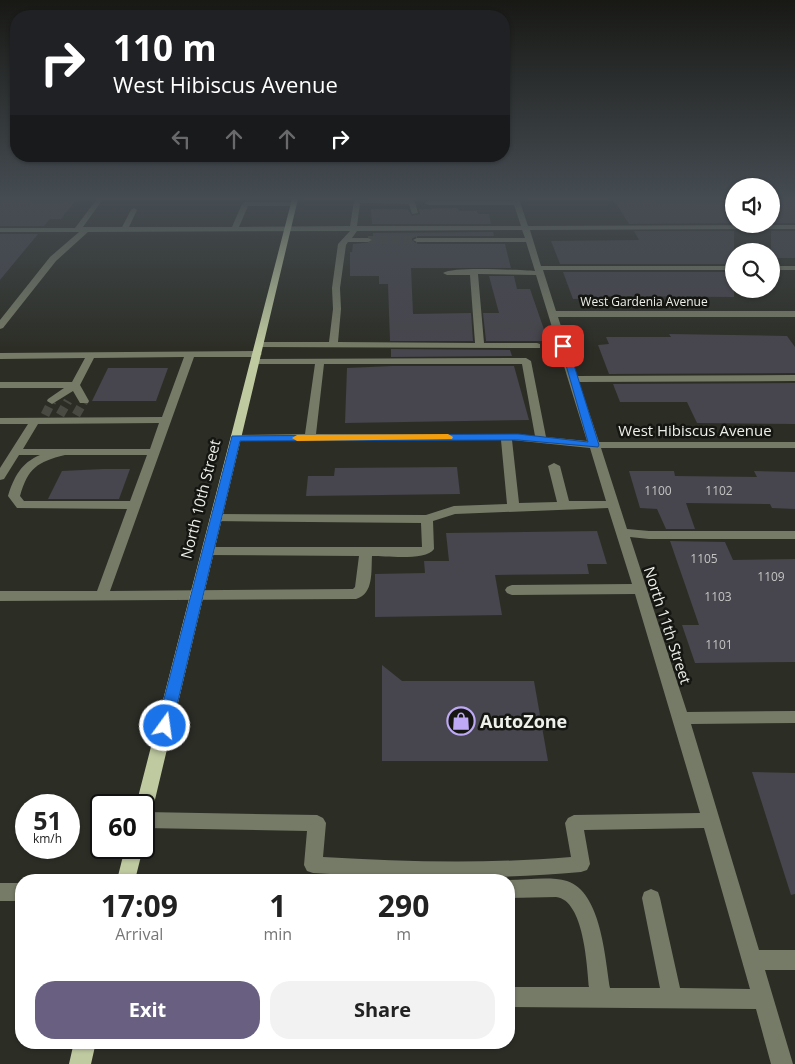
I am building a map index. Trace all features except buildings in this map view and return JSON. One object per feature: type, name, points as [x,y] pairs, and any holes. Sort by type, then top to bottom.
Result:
[{"type":"main road","name":"North 10th Street","points":[[147,794],[283,249]]},
{"type":"main road","points":[[128,874],[131,859]]},
{"type":"main road","points":[[80,1064],[83,1049]]},
{"type":"street","points":[[0,326],[52,259],[63,249]]},
{"type":"street","points":[[333,345],[337,309],[336,288],[341,249]]},
{"type":"street","name":"North 11th Street","points":[[532,249],[681,718],[782,1064]]},
{"type":"street","points":[[447,273],[725,268]]},
{"type":"street","points":[[780,268],[795,268]]},
{"type":"street","points":[[474,272],[480,346]]},
{"type":"street","name":"West Gardenia Avenue","points":[[553,314],[795,314]]},
{"type":"street","points":[[0,356],[257,353],[333,345],[537,346]]},
{"type":"street","points":[[257,353],[320,361],[526,361],[541,439]]},
{"type":"street","points":[[102,595],[190,354]]},
{"type":"street","points":[[68,401],[91,355]]},
{"type":"street","points":[[310,438],[320,361]]},
{"type":"street","points":[[574,379],[795,378]]},
{"type":"street","points":[[0,385],[75,385]]},
{"type":"street","points":[[75,385],[84,401]]},
{"type":"street","points":[[52,401],[75,385]]},
{"type":"street","points":[[45,415],[58,418],[166,420]]},
{"type":"street","points":[[0,421],[35,421],[76,415]]},
{"type":"street","points":[[0,476],[35,421]]},
{"type":"street","points":[[506,437],[513,507]]},
{"type":"street","name":"West Hibiscus Avenue","points":[[236,438],[506,437],[594,445],[795,446]]},
{"type":"street","points":[[15,452],[154,452]]},
{"type":"street","points":[[65,452],[36,459],[26,466],[18,480],[14,496],[21,505],[135,505]]},
{"type":"street","points":[[554,466],[564,505]]},
{"type":"street","points":[[216,518],[427,519],[454,510],[613,504]]},
{"type":"street","points":[[208,551],[423,552],[428,549],[427,519]]},
{"type":"street","points":[[622,532],[649,535],[795,535]]},
{"type":"street","points":[[0,596],[356,594],[362,589],[366,552]]},
{"type":"street","points":[[512,590],[640,589]]},
{"type":"street","points":[[681,718],[795,717]]},
{"type":"street","points":[[155,820],[317,823],[313,865],[399,870],[530,869],[581,864],[574,823],[710,820]]},
{"type":"street","points":[[515,889],[566,889],[580,900],[588,920],[601,998]]},
{"type":"street","points":[[0,892],[15,892]]},
{"type":"street","points":[[651,898],[672,998]]},
{"type":"street","points":[[751,960],[795,960]]},
{"type":"street","points":[[515,997],[763,1000]]},
{"type":"tunnel","points":[[45,415],[52,401]]},
{"type":"tunnel","points":[[60,415],[68,401]]},
{"type":"tunnel","points":[[76,415],[84,401]]},
{"type":"slow traffic","points":[[297,438],[448,437]]},
{"type":"place","name":"AutoZone","points":[[461,721]]},
{"type":"route","points":[[165,726],[236,438],[518,437],[594,445],[563,346]]}]
